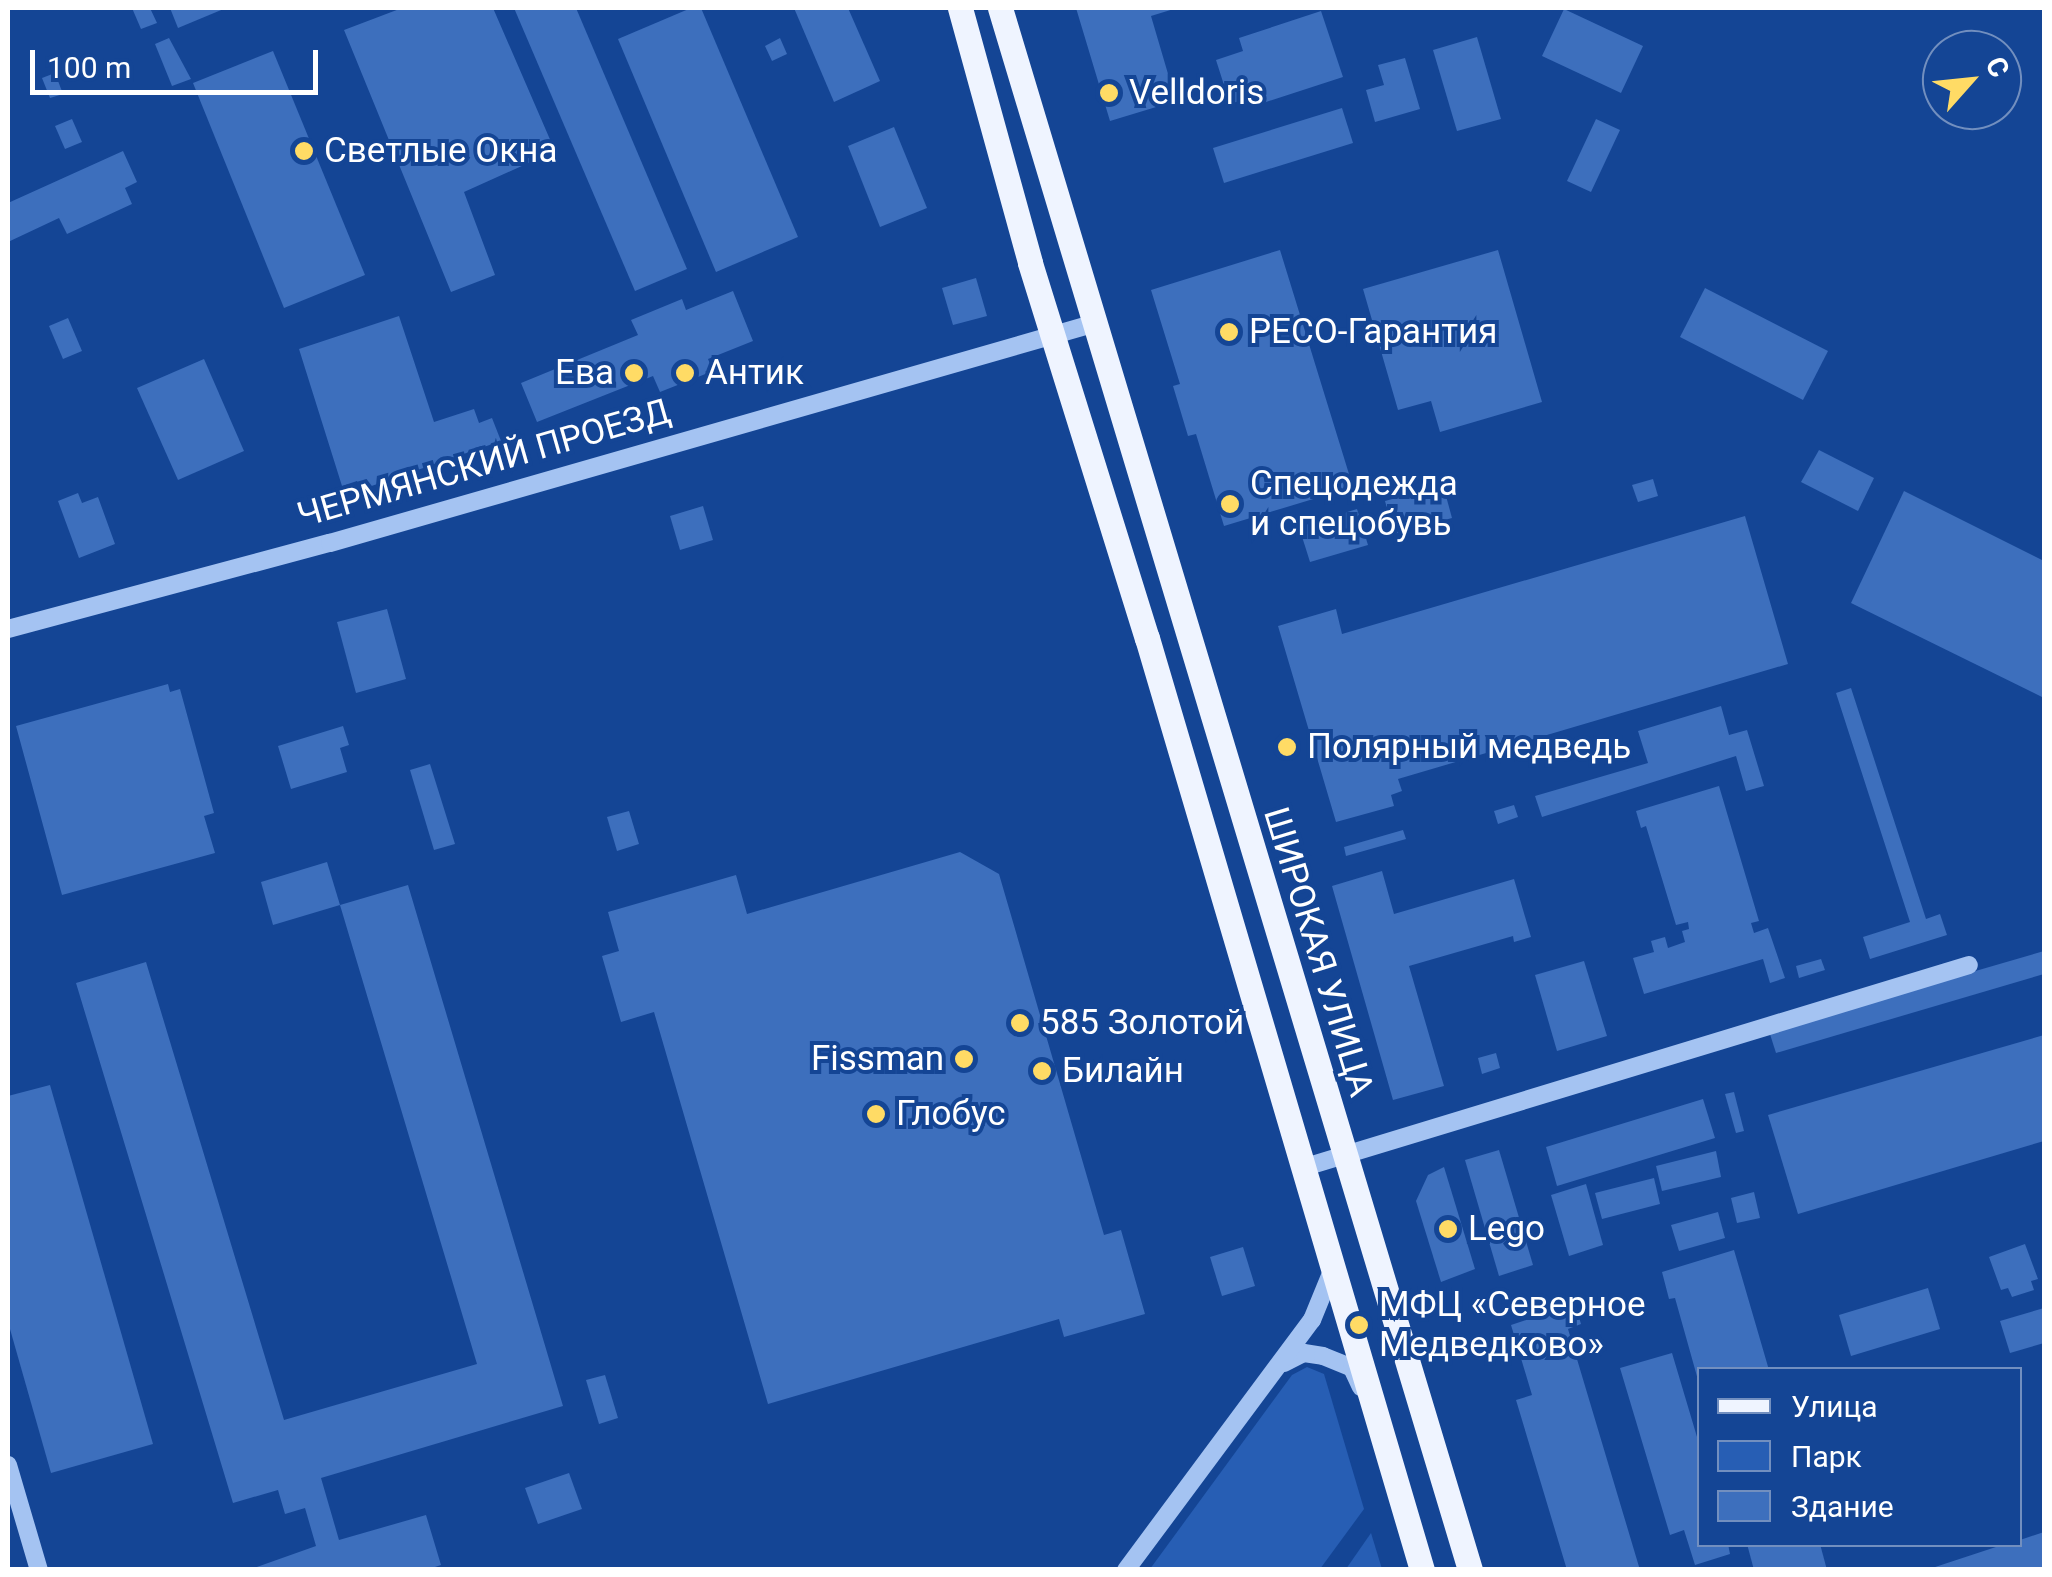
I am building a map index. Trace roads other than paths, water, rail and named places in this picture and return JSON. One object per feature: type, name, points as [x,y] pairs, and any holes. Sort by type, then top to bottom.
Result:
[{"type":"main road","points":[[960,8],[1052,336],[1147,638],[1422,1570]]},
{"type":"main road","name":"ШИРОКАЯ УЛИЦА","points":[[1000,8],[1342,1156],[1470,1570]]},
{"type":"main road","points":[[1018,215],[1027,228],[1044,227],[1054,196]]},
{"type":"street","name":"ЧЕРМЯНСКИЙ ПРОЕЗД","points":[[8,629],[330,543],[1092,324]]},
{"type":"street","points":[[1302,1168],[1969,965]]},
{"type":"street","points":[[1126,1570],[1312,1320],[1332,1271]]},
{"type":"street","points":[[1279,1365],[1304,1353],[1352,1368],[1376,1420]]},
{"type":"street","points":[[8,1464],[39,1570]]},
{"type":"place","name":"Velldoris","points":[[1109,93]]},
{"type":"place","name":"Светлые Окна","points":[[304,151]]},
{"type":"place","name":"РЕСО-Гарантия","points":[[1229,332]]},
{"type":"place","name":"Ева","points":[[634,373]]},
{"type":"place","name":"Антик","points":[[685,373]]},
{"type":"place","name":"Спецодежда и спецобувь","points":[[1230,504]]},
{"type":"place","name":"Полярный медведь","points":[[1287,747]]},
{"type":"place","name":"585 Золотой","points":[[1020,1023]]},
{"type":"place","name":"Fissman","points":[[964,1059]]},
{"type":"place","name":"Билайн","points":[[1042,1071]]},
{"type":"place","name":"Глобус","points":[[876,1114]]},
{"type":"place","name":"Lego","points":[[1448,1229]]},
{"type":"place","name":"МФЦ «Северное Медведково»","points":[[1359,1325]]}]
